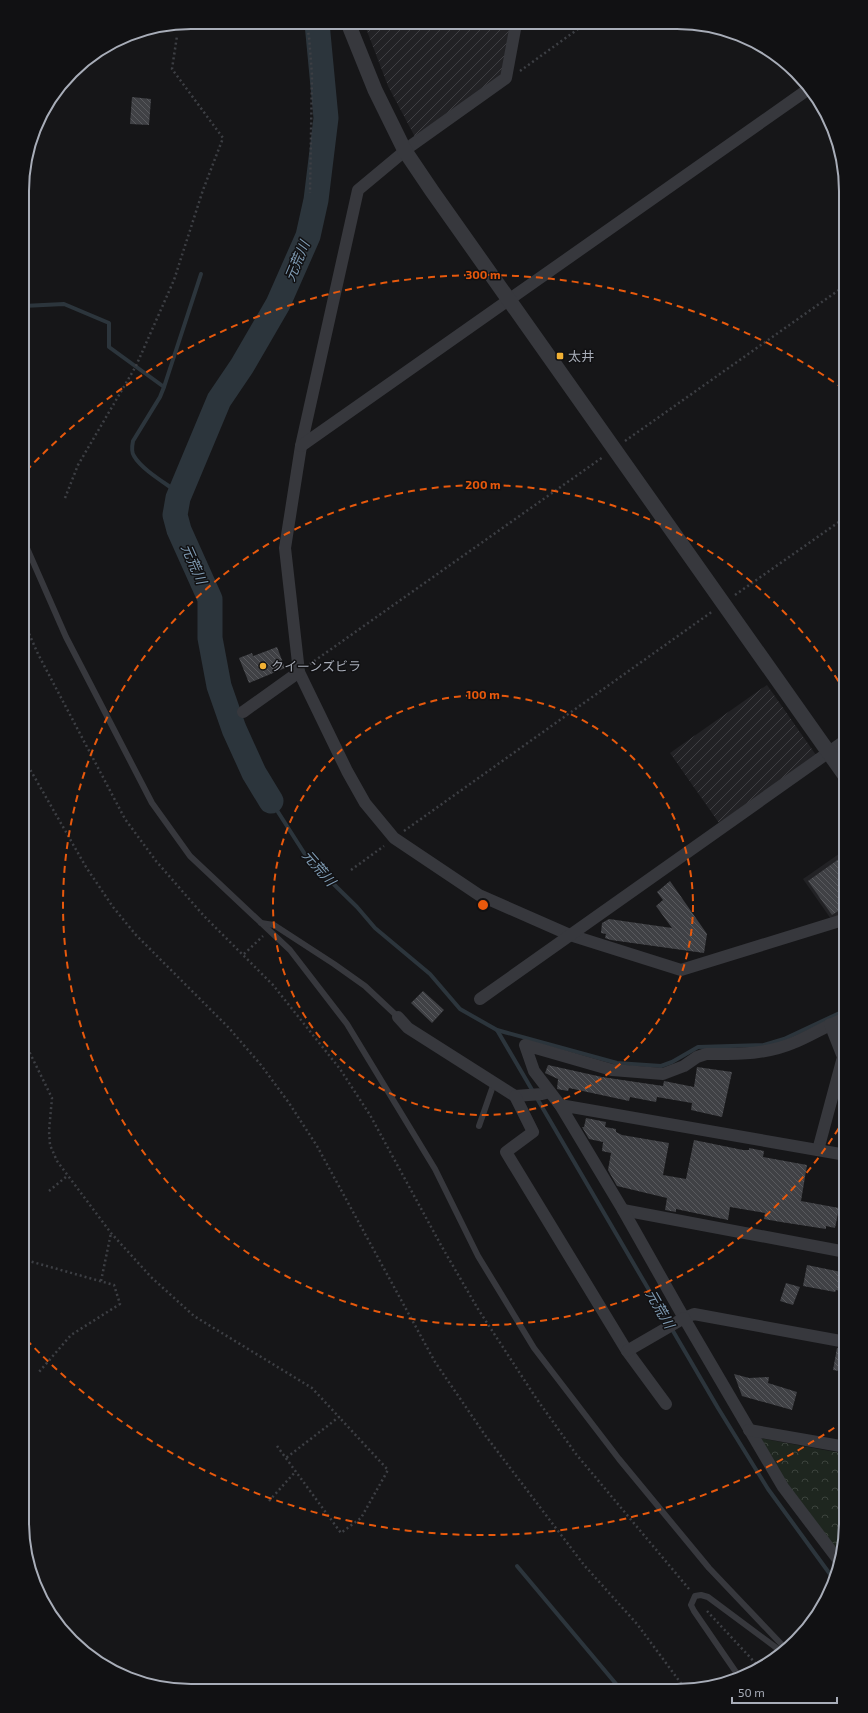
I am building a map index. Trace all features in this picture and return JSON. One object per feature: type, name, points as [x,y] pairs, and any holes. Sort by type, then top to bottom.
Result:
[{"type":"street","points":[[350,29],[375,90],[405,151],[508,301],[839,767]]},
{"type":"street","points":[[515,29],[506,78],[405,151],[358,190],[301,446],[285,548],[300,672],[347,771],[366,803],[394,838],[479,895],[570,935],[681,970],[839,921]]},
{"type":"street","points":[[301,446],[805,91]]},
{"type":"street","points":[[243,712],[300,672]]},
{"type":"street","points":[[480,999],[839,745]]},
{"type":"street","points":[[398,1017],[408,1028],[494,1083],[518,1096],[546,1093]]},
{"type":"street","points":[[835,1556],[783,1487],[680,1320],[623,1210],[560,1104],[546,1093],[534,1071],[525,1045],[612,1070],[664,1074],[684,1066],[697,1057],[706,1054],[769,1051],[794,1043],[839,1021]]},
{"type":"street","points":[[830,1024],[839,1047]]},
{"type":"street","points":[[818,1150],[839,1080]]},
{"type":"street","points":[[518,1096],[533,1132],[506,1152],[627,1351],[666,1404]]},
{"type":"street","points":[[560,1104],[839,1154]]},
{"type":"street","points":[[623,1210],[839,1251]]},
{"type":"street","points":[[627,1351],[680,1320],[694,1314],[839,1341]]},
{"type":"street","points":[[749,1430],[839,1446]]},
{"type":"lane","points":[[29,554],[66,637],[152,803],[190,856],[290,950],[350,1030],[435,1169],[478,1256],[534,1348],[619,1459],[709,1568],[782,1645]]},
{"type":"lane","points":[[261,923],[274,925],[334,964],[365,986],[398,1017]]},
{"type":"lane","points":[[479,1126],[494,1083]]},
{"type":"lane","points":[[736,1673],[694,1611],[691,1605],[695,1596],[701,1594],[708,1597],[778,1649]]},
{"type":"path","points":[[64,498],[78,465],[136,366],[174,280],[203,190],[222,138],[172,69],[178,29]]},
{"type":"path","points":[[307,29],[312,75],[310,193]]},
{"type":"path","points":[[506,78],[519,72],[578,29]]},
{"type":"path","points":[[300,672],[839,289]]},
{"type":"path","points":[[351,870],[839,523]]},
{"type":"path","points":[[29,634],[38,654],[125,819],[156,861],[199,910],[274,985],[340,1069],[370,1115],[470,1295],[536,1398],[576,1454],[695,1596],[756,1663]]},
{"type":"path","points":[[29,767],[86,867],[113,907],[136,935],[229,1028],[261,1065],[289,1103],[317,1146],[435,1362],[485,1435],[584,1565],[637,1624],[682,1684]]},
{"type":"path","points":[[244,954],[269,930]]},
{"type":"path","points":[[29,1053],[52,1098],[49,1131],[50,1146],[57,1161],[67,1176],[111,1233],[151,1277],[194,1316],[297,1377],[312,1388],[388,1470],[361,1518],[341,1533],[277,1446]]},
{"type":"path","points":[[49,1191],[67,1176]]},
{"type":"path","points":[[101,1281],[111,1233]]},
{"type":"path","points":[[29,1261],[114,1284],[120,1304],[71,1335],[39,1372]]},
{"type":"path","points":[[286,1458],[339,1416]]},
{"type":"path","points":[[269,1501],[296,1471]]},
{"type":"shaded area","points":[[366,29],[510,29],[502,75],[415,137],[388,86]]},
{"type":"shaded area","points":[[767,685],[816,755],[719,823],[670,753]]},
{"type":"shaded area","points":[[839,854],[839,917],[831,919],[803,879]]},
{"type":"green space","points":[[759,1438],[839,1453],[839,1533],[837,1551],[791,1491]]},
{"type":"building","points":[[132,97],[151,99],[149,125],[130,124]]},
{"type":"building","name":"クイーンズビラ","points":[[277,647],[285,668],[249,683],[239,658],[252,653],[253,656]]},
{"type":"building","points":[[839,859],[839,910],[832,915],[808,881]]},
{"type":"building","points":[[670,881],[707,934],[704,953],[605,938],[606,934],[601,933],[602,923],[609,919],[672,928],[656,906],[663,900],[657,892]]},
{"type":"building","points":[[423,991],[444,1010],[432,1023],[411,1003]]},
{"type":"building","points":[[548,1065],[602,1077],[663,1086],[664,1081],[694,1087],[697,1067],[732,1072],[722,1117],[691,1110],[692,1103],[657,1097],[656,1102],[630,1097],[629,1101],[569,1088],[568,1091],[557,1089],[558,1079],[545,1073]]},
{"type":"building","points":[[586,1118],[606,1122],[605,1127],[616,1129],[616,1132],[622,1135],[669,1143],[663,1175],[686,1179],[694,1140],[743,1150],[749,1150],[749,1148],[764,1151],[763,1157],[807,1165],[801,1201],[839,1208],[835,1228],[826,1226],[826,1229],[764,1219],[765,1213],[730,1207],[728,1220],[676,1209],[676,1212],[665,1210],[667,1198],[617,1186],[608,1170],[611,1153],[602,1151],[603,1142],[589,1139],[582,1127],[584,1127]]},
{"type":"building","points":[[807,1265],[839,1272],[839,1291],[836,1290],[835,1292],[803,1286]]},
{"type":"building","points":[[786,1283],[800,1287],[793,1305],[780,1301]]},
{"type":"building","points":[[837,1348],[839,1348],[839,1371],[833,1370]]},
{"type":"building","points":[[734,1374],[749,1378],[769,1377],[768,1383],[797,1392],[792,1410],[742,1396]]},
{"type":"waterway","name":"元荒川","points":[[271,801],[254,773],[234,729],[219,686],[210,638],[210,599],[179,530],[175,515],[178,498],[219,400],[242,366],[278,304],[308,236],[316,200],[326,118],[318,29]]},
{"type":"waterway","points":[[164,387],[201,274]]},
{"type":"waterway","points":[[29,306],[64,304],[109,323],[109,347],[164,387],[160,397],[133,441],[132,451],[134,456],[143,466],[180,494]]},
{"type":"waterway","name":"元荒川","points":[[271,801],[308,859],[357,907],[375,928],[430,974],[460,1009],[497,1030],[617,1063],[661,1066],[672,1062],[698,1047],[764,1045],[784,1039],[839,1013]]},
{"type":"waterway","name":"元荒川","points":[[497,1030],[718,1408],[768,1489],[830,1574]]},
{"type":"waterway","points":[[517,1566],[616,1684]]},
{"type":"place","name":"太井","points":[[560,356]]},
{"type":"place","name":"クイーンズビラ","points":[[263,666]]}]
